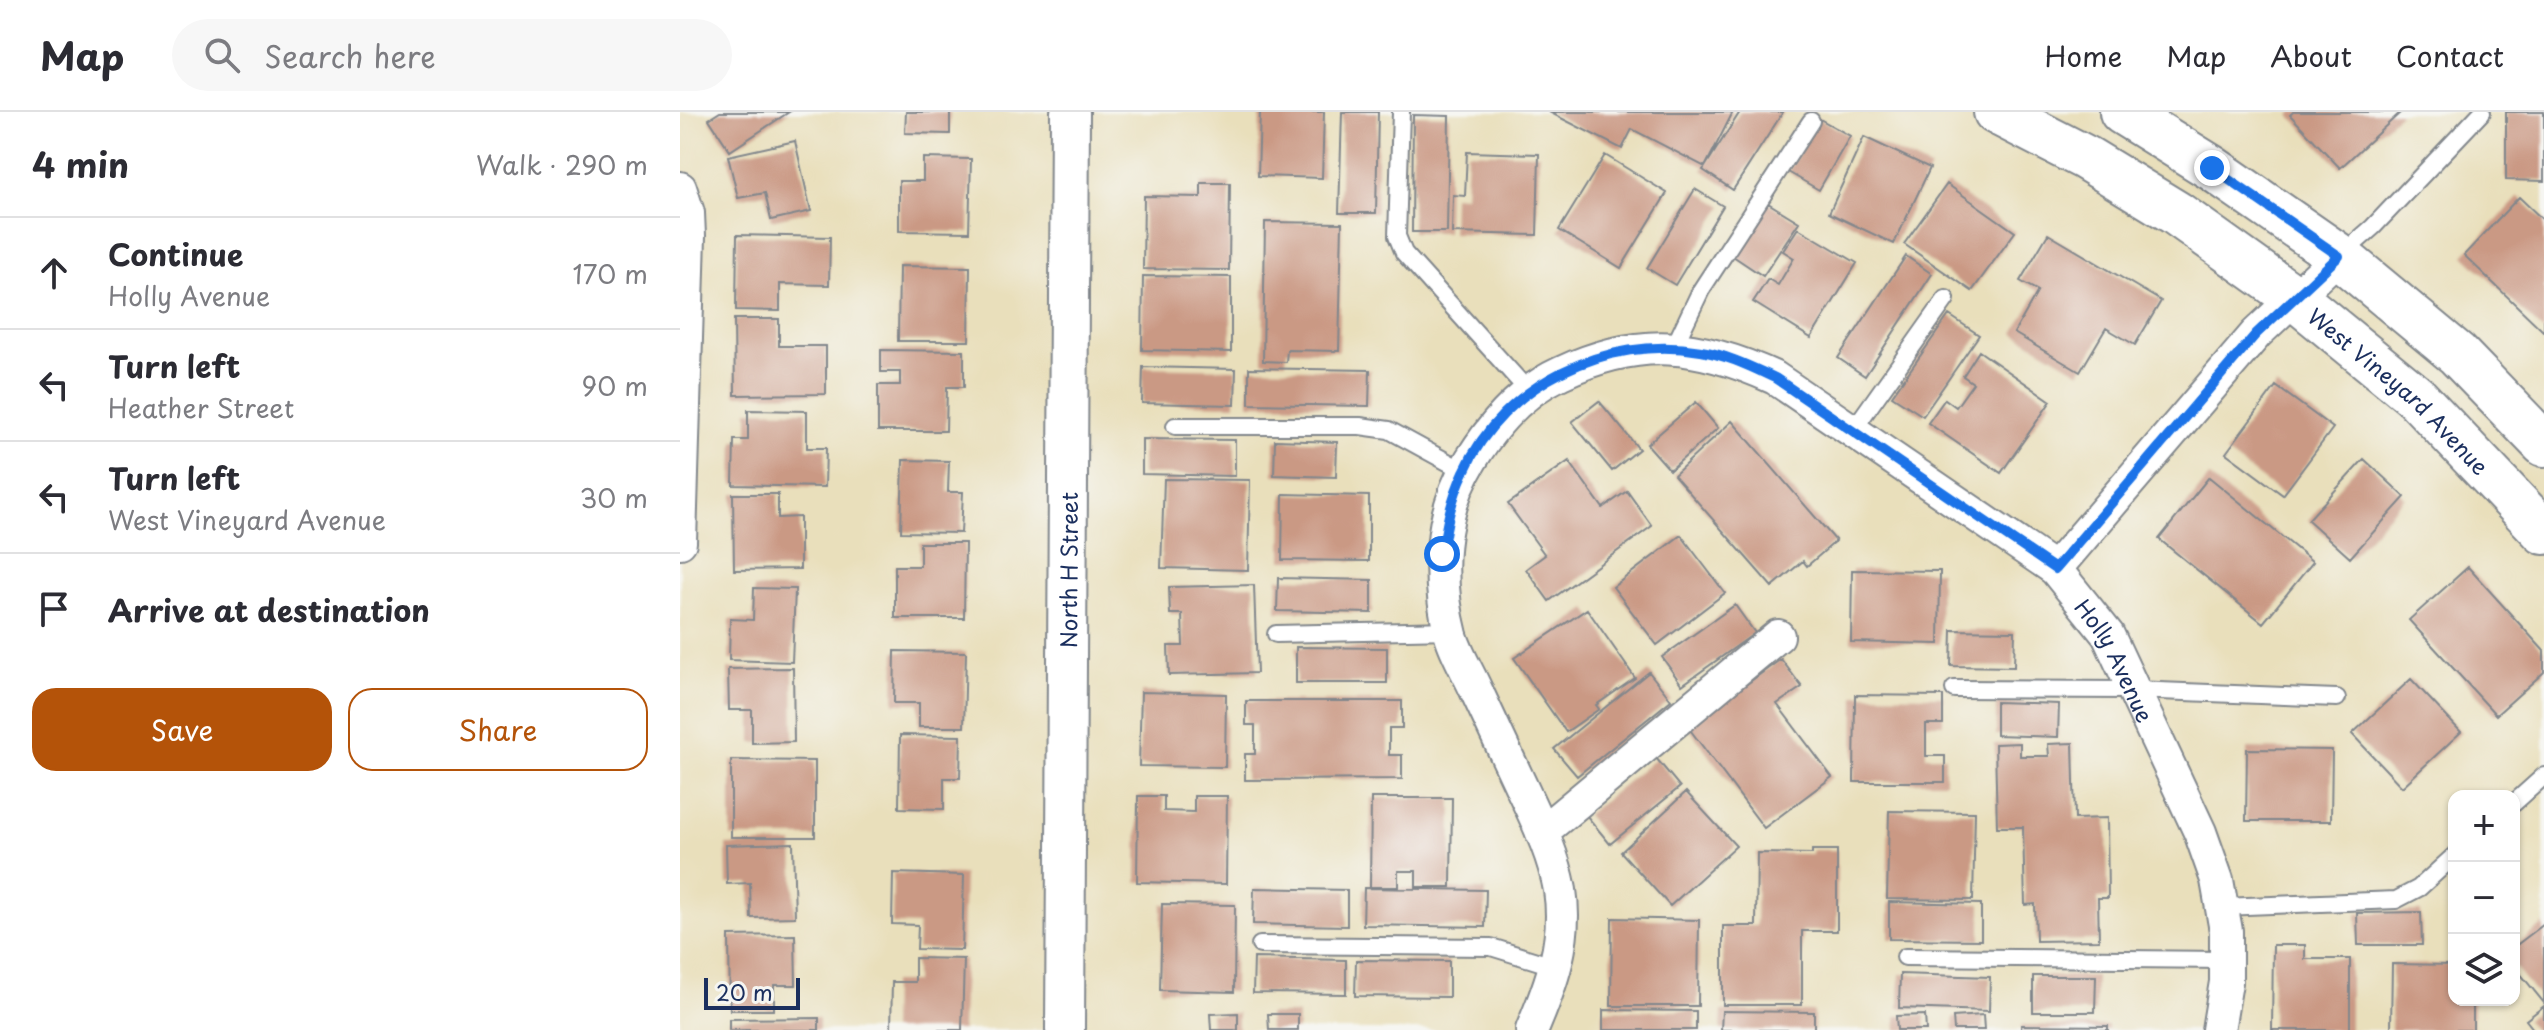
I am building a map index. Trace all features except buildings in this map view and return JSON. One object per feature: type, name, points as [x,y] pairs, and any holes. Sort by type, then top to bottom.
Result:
[{"type":"main road","name":"West Vineyard Avenue","points":[[1996,112],[2086,158],[2176,213],[2295,298],[2416,397],[2544,532]]},
{"type":"main road","points":[[2122,112],[2212,168],[2339,256],[2457,354],[2544,444]]},
{"type":"street","name":"North H Street","points":[[1065,1030],[1070,112]]},
{"type":"street","points":[[680,188],[688,213],[689,236],[680,542]]},
{"type":"street","points":[[2055,569],[2256,334],[2339,256]]},
{"type":"street","name":"Holly Avenue","points":[[1532,1030],[1556,967],[1562,935],[1560,892],[1550,849],[1450,630],[1443,598],[1442,554],[1449,511],[1464,471],[1487,433],[1517,402],[1553,377],[1586,361],[1621,351],[1673,349],[1700,351],[1736,360],[1775,378],[2055,569],[2108,635],[2200,832],[2217,880],[2226,931],[2226,982],[2218,1030]]},
{"type":"street","points":[[1542,832],[1778,636]]},
{"type":"lane","points":[[1401,112],[1397,236],[1404,253],[1530,393]]},
{"type":"lane","points":[[2339,256],[2373,227],[2482,112]]},
{"type":"lane","points":[[1673,349],[1701,290],[1811,121]]},
{"type":"lane","points":[[1853,430],[1946,299]]},
{"type":"lane","points":[[1175,426],[1360,426],[1389,430],[1464,471]]},
{"type":"lane","points":[[1276,634],[1450,630]]},
{"type":"lane","points":[[1954,689],[2134,690],[2337,698]]},
{"type":"lane","points":[[2520,798],[2544,776]]},
{"type":"lane","points":[[2222,907],[2396,900],[2419,888],[2448,861]]},
{"type":"lane","points":[[1260,945],[1491,947],[1556,967]]},
{"type":"lane","points":[[1905,957],[2226,960]]},
{"type":"route","points":[[1442,554],[1449,511],[1464,471],[1487,433],[1517,402],[1553,377],[1586,361],[1621,351],[1657,348],[1700,351],[1736,360],[1775,378],[2055,569],[2256,334],[2339,256],[2212,168]]}]
